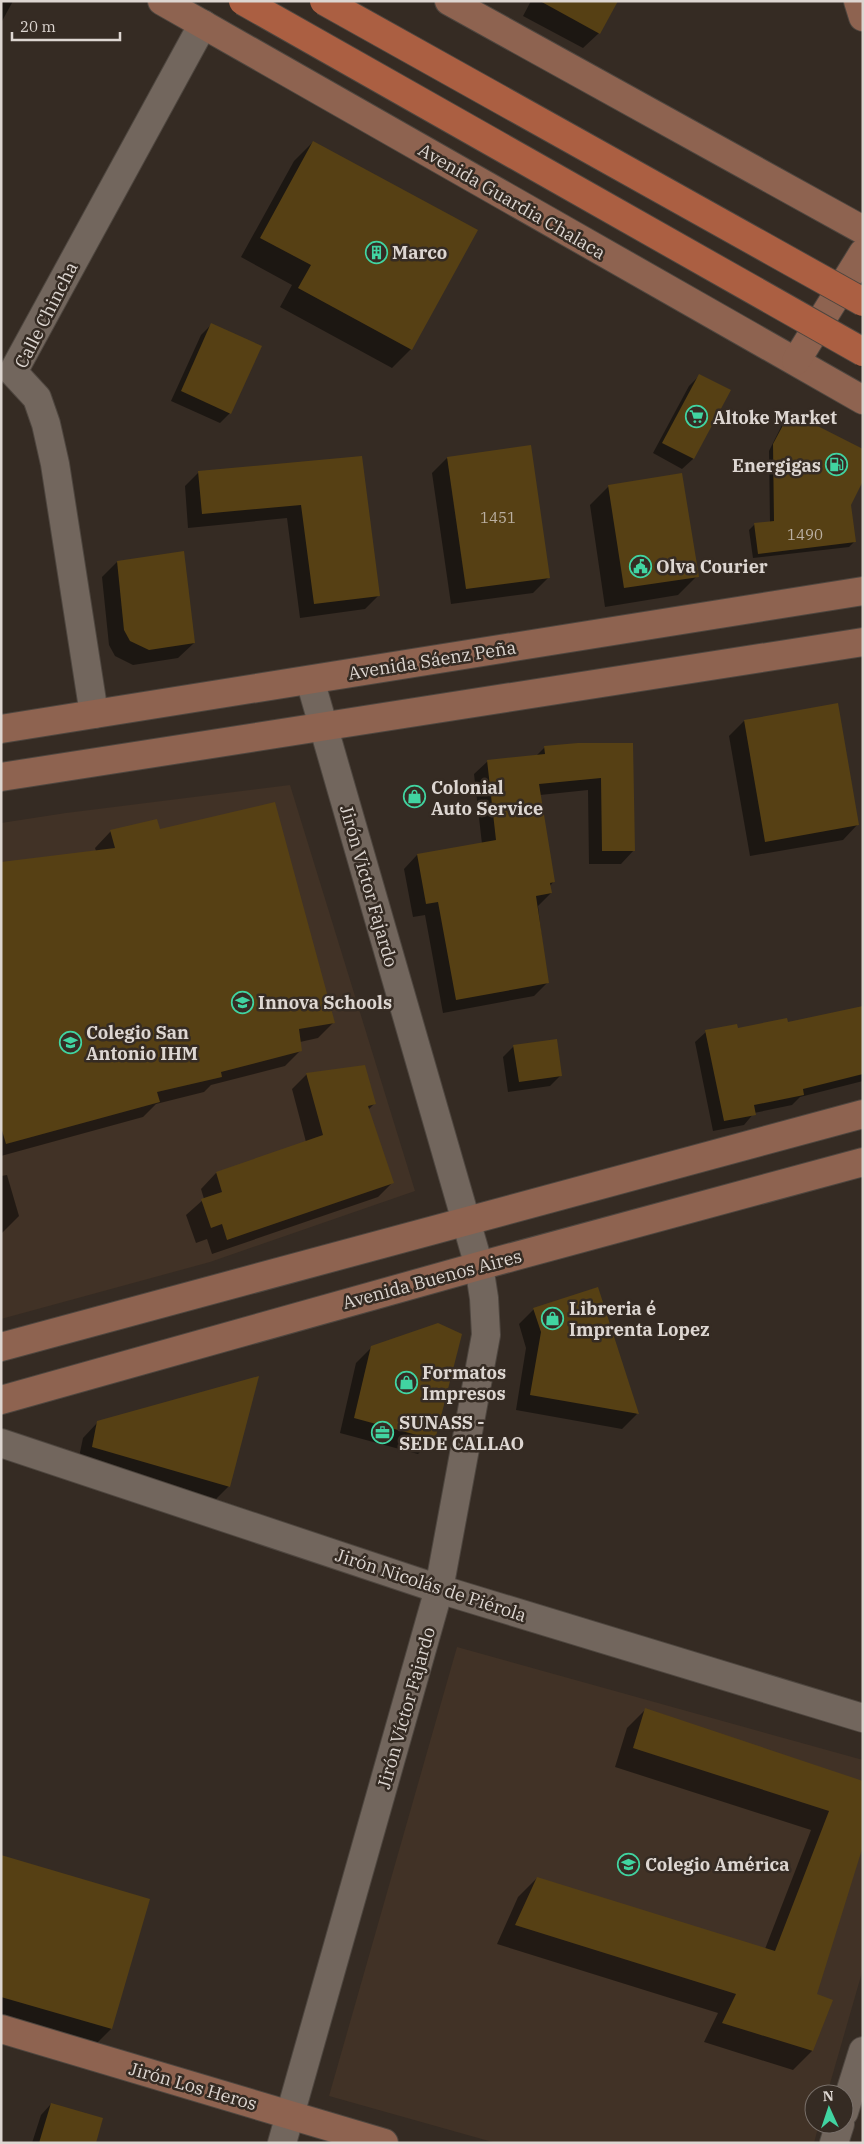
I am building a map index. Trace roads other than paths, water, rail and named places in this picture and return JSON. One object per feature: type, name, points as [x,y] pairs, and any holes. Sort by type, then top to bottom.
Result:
[{"type":"main road","name":"Avenida Guardia Chalaca","points":[[162,1],[863,400]]},
{"type":"main road","points":[[243,1],[863,352]]},
{"type":"main road","points":[[324,1],[863,302]]},
{"type":"main road","points":[[449,1],[863,230]]},
{"type":"main road","points":[[858,1],[863,17]]},
{"type":"main road","points":[[796,362],[863,253]]},
{"type":"main road","name":"Avenida Sáenz Peña","points":[[1,729],[863,591]]},
{"type":"main road","points":[[1,777],[863,642]]},
{"type":"main road","points":[[1,1347],[466,1223],[863,1114]]},
{"type":"main road","name":"Avenida Buenos Aires","points":[[1,1400],[479,1266],[863,1162]]},
{"type":"main road","name":"Jirón Los Heros","points":[[1,2029],[384,2143]]},
{"type":"street","name":"Calle Chincha","points":[[94,714],[55,464],[46,424],[37,398],[7,369],[203,24]]},
{"type":"street","name":"Jirón Victor Fajardo","points":[[310,680],[479,1266]]},
{"type":"street","name":"Jirón Víctor Fajardo","points":[[282,2143],[440,1589],[486,1335],[484,1298],[479,1266]]},
{"type":"street","name":"Jirón Nicolás de Piérola","points":[[1,1443],[440,1589],[863,1718]]},
{"type":"street","points":[[853,2084],[863,2051]]},
{"type":"place","name":"Marco","points":[[376,252]]},
{"type":"place","name":"Altoke Market","points":[[697,417]]},
{"type":"place","name":"Energigas","points":[[837,465]]},
{"type":"place","name":"Olva Courier","points":[[640,566]]},
{"type":"place","name":"Colonial Auto Service","points":[[415,797]]},
{"type":"place","name":"Innova Schools","points":[[242,1002]]},
{"type":"place","name":"Colegio San Antonio IHM","points":[[70,1042]]},
{"type":"place","name":"Libreria é Imprenta Lopez","points":[[553,1318]]},
{"type":"place","name":"Formatos Impresos","points":[[406,1382]]},
{"type":"place","name":"SUNASS - SEDE CALLAO","points":[[383,1432]]},
{"type":"place","name":"Colegio América","points":[[629,1864]]}]
